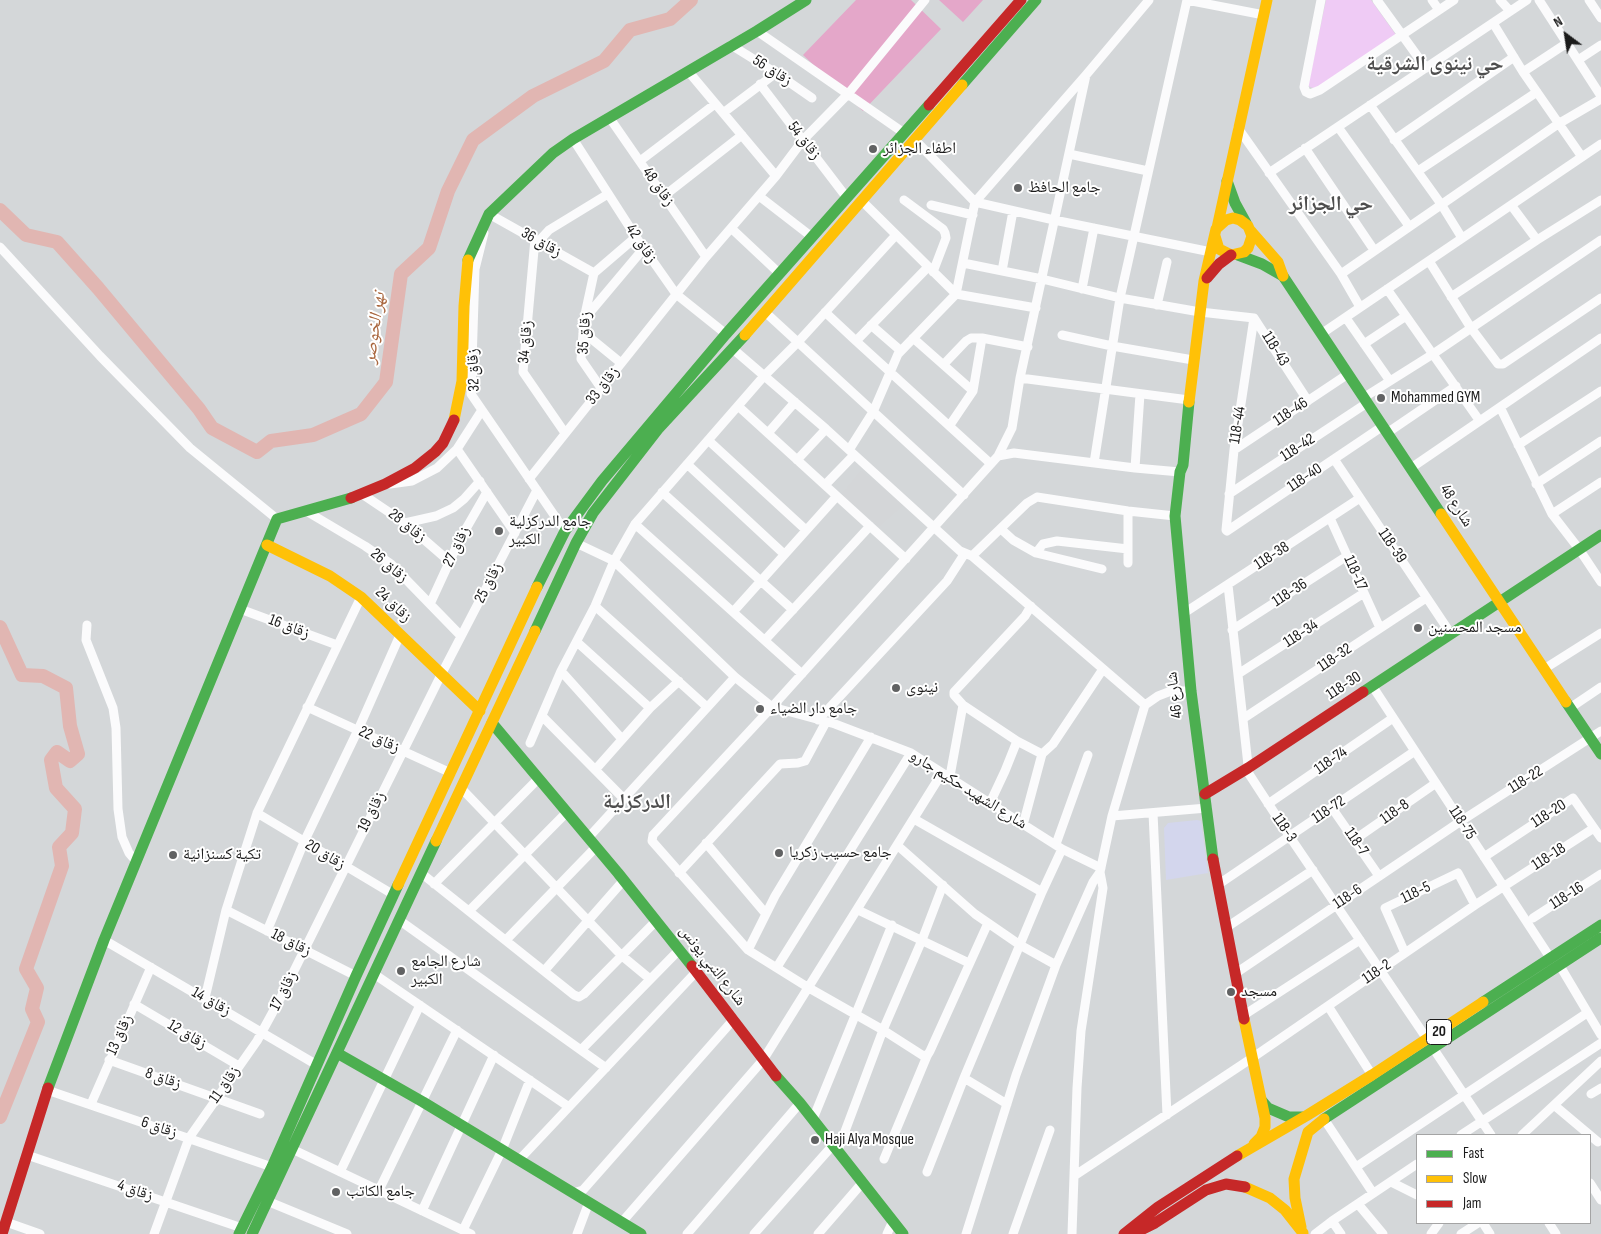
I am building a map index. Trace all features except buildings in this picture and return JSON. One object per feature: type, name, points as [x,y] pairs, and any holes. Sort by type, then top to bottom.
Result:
[{"type":"main road","points":[[2,1234],[47,1090],[104,940],[277,519],[347,500],[385,484],[415,468],[435,452],[443,442],[454,420],[462,381],[467,261],[489,214],[554,152],[573,139],[757,31],[806,0]]},
{"type":"main road","points":[[244,1232],[356,976],[565,531],[602,480],[726,334],[1021,0]]},
{"type":"main road","points":[[244,1232],[267,1201],[576,543],[593,513],[659,428],[733,349],[1036,0]]},
{"type":"main road","name":"شارع 46","points":[[1243,1151],[1262,1137],[1266,1118],[1252,1058],[1227,927],[1207,808],[1191,691],[1176,516],[1193,360],[1204,281],[1267,0]]},
{"type":"main road","name":"شارع 48","points":[[1227,181],[1248,227],[1278,262],[1282,276],[1601,754]]},
{"type":"main road","points":[[1204,281],[1213,269],[1235,255],[1248,248],[1252,236],[1248,227],[1240,220],[1226,220],[1220,224],[1215,233],[1219,249],[1225,253],[1235,255],[1262,264],[1282,276]]},
{"type":"main road","name":"118-30","points":[[1205,794],[1373,687],[1499,601],[1601,535]]},
{"type":"main road","name":"زقاق 24","points":[[267,544],[330,576],[361,597],[480,711]]},
{"type":"main road","name":"شارع النبي يونس","points":[[492,723],[624,880],[734,1019],[763,1060],[836,1147],[902,1234]]},
{"type":"main road","name":"20","points":[[1324,1119],[1430,1044],[1555,962],[1601,925]]},
{"type":"main road","name":"20","points":[[1555,962],[1601,938]]},
{"type":"main road","name":"20","points":[[1243,1151],[1306,1116],[1372,1074],[1430,1044]]},
{"type":"main road","points":[[337,1053],[461,1124],[622,1222],[635,1232]]},
{"type":"main road","points":[[1262,1101],[1268,1108],[1289,1117],[1306,1116]]},
{"type":"main road","points":[[1303,1233],[1295,1198],[1294,1179],[1308,1132],[1324,1119]]},
{"type":"main road","points":[[1124,1234],[1158,1207],[1243,1151]]},
{"type":"main road","points":[[1133,1234],[1155,1223],[1206,1190],[1226,1184],[1245,1188],[1270,1198],[1284,1210],[1303,1233]]},
{"type":"street","points":[[825,486],[851,452],[873,412],[898,354],[956,294],[975,202],[1149,0]]},
{"type":"street","points":[[1094,463],[1120,298],[1187,0],[1208,2],[1264,15]]},
{"type":"street","points":[[1321,0],[1304,87],[1306,92],[1310,94],[1320,90],[1454,0]]},
{"type":"street","points":[[1377,0],[1426,68]]},
{"type":"street","points":[[1432,0],[1439,10]]},
{"type":"street","points":[[1500,0],[1510,11]]},
{"type":"street","points":[[1269,173],[1527,0]]},
{"type":"street","points":[[1341,274],[1408,226],[1601,97],[1539,0]]},
{"type":"street","points":[[1589,0],[1601,18]]},
{"type":"street","name":"زقاق 33","points":[[529,479],[706,257],[776,176],[803,140],[848,94],[920,2]]},
{"type":"street","points":[[1493,23],[1558,124],[1582,157]]},
{"type":"street","points":[[757,31],[904,133]]},
{"type":"street","points":[[1524,72],[1567,44]]},
{"type":"street","name":"زقاق 56","points":[[732,45],[812,98]]},
{"type":"street","points":[[1578,60],[1601,45]]},
{"type":"street","points":[[1394,140],[1514,57]]},
{"type":"street","points":[[688,71],[776,176]]},
{"type":"street","points":[[723,113],[776,73]]},
{"type":"street","points":[[927,1056],[922,1055],[748,950],[652,841],[653,835],[772,707],[998,456],[1012,428],[1020,378],[1086,75]]},
{"type":"street","name":"زقاق 54","points":[[760,84],[848,198]]},
{"type":"street","points":[[1418,171],[1537,92]]},
{"type":"street","points":[[640,161],[715,104]]},
{"type":"street","points":[[1370,105],[1441,204],[1462,238]]},
{"type":"street","name":"زقاق 48","points":[[610,117],[706,257]]},
{"type":"street","points":[[1338,126],[1408,226]]},
{"type":"street","points":[[1238,128],[1341,274],[1360,307]]},
{"type":"street","points":[[664,196],[742,136]]},
{"type":"street","name":"زقاق 42","points":[[573,139],[636,237],[676,294],[726,334]]},
{"type":"street","points":[[915,140],[975,202],[1211,252]]},
{"type":"street","points":[[1321,334],[1601,144]]},
{"type":"street","points":[[1306,148],[1374,250]]},
{"type":"street","points":[[1069,154],[1148,171]]},
{"type":"street","points":[[537,240],[549,230],[608,194]]},
{"type":"street","points":[[759,196],[812,237]]},
{"type":"street","points":[[856,341],[931,269],[946,238],[943,230],[904,200]]},
{"type":"street","points":[[1451,297],[1601,200]]},
{"type":"street","points":[[862,201],[956,294],[1036,308]]},
{"type":"street","points":[[931,205],[973,215]]},
{"type":"street","points":[[1512,205],[1537,240]]},
{"type":"street","points":[[1002,271],[1013,210]]},
{"type":"street","name":"زقاق 36","points":[[489,214],[594,273]]},
{"type":"street","name":"زقاق 32","points":[[489,214],[475,269],[472,394],[565,531]]},
{"type":"street","points":[[731,228],[780,274]]},
{"type":"street","points":[[1082,289],[1094,228]]},
{"type":"street","points":[[530,743],[561,671],[595,606],[614,562],[635,524],[764,376],[798,342],[896,235]]},
{"type":"street","points":[[594,273],[636,237]]},
{"type":"street","name":"زقاق 34","points":[[537,240],[523,372],[565,434]]},
{"type":"street","name":"118-42","points":[[1229,494],[1365,401],[1390,381],[1601,240]]},
{"type":"street","points":[[0,247],[100,356],[190,448],[277,519]]},
{"type":"street","points":[[584,319],[644,248]]},
{"type":"street","points":[[1429,261],[1471,328],[1493,360],[1498,364],[1503,364],[1601,298]]},
{"type":"street","points":[[1157,305],[1168,262]]},
{"type":"street","name":"118-43","points":[[963,263],[1157,305],[1254,318],[1308,401]]},
{"type":"street","name":"زقاق 35","points":[[594,273],[584,319],[581,359],[601,388]]},
{"type":"street","points":[[1387,289],[1479,420]]},
{"type":"street","points":[[765,312],[964,495]]},
{"type":"street","points":[[825,312],[991,464]]},
{"type":"street","points":[[1364,344],[1406,316]]},
{"type":"street","name":"118-44","points":[[1227,531],[1234,450],[1254,318]]},
{"type":"street","points":[[1346,318],[1390,381]]},
{"type":"street","points":[[871,325],[901,351]]},
{"type":"street","points":[[583,332],[621,364]]},
{"type":"street","points":[[1062,335],[1193,360]]},
{"type":"street","points":[[913,338],[973,391]]},
{"type":"street","points":[[944,364],[971,338],[982,338],[1028,347]]},
{"type":"street","points":[[950,425],[973,391],[982,338]]},
{"type":"street","points":[[1411,468],[1601,338]]},
{"type":"street","points":[[733,349],[826,429],[960,551],[968,555],[1030,606],[1146,705]]},
{"type":"street","name":"118-46","points":[[1234,450],[1348,374]]},
{"type":"street","points":[[1020,378],[1189,400]]},
{"type":"street","points":[[462,381],[472,394]]},
{"type":"street","name":"118-40","points":[[1227,531],[1334,459],[1456,386]]},
{"type":"street","points":[[1518,445],[1601,390]]},
{"type":"street","points":[[1136,468],[1140,394]]},
{"type":"street","points":[[768,433],[794,402]]},
{"type":"street","points":[[738,406],[906,559]]},
{"type":"street","points":[[1500,407],[1552,514],[1601,582]]},
{"type":"street","points":[[385,484],[412,481],[437,468],[457,449],[482,410]]},
{"type":"street","points":[[797,460],[826,429]]},
{"type":"street","points":[[708,440],[806,530]]},
{"type":"street","points":[[1536,484],[1601,441]]},
{"type":"street","points":[[457,449],[515,533]]},
{"type":"street","points":[[998,456],[1014,452],[1180,472]]},
{"type":"street","name":"118-39","points":[[1334,459],[1451,634]]},
{"type":"street","points":[[687,464],[784,554]]},
{"type":"street","points":[[406,523],[436,516],[453,508],[480,481]]},
{"type":"street","points":[[1552,514],[1601,482]]},
{"type":"street","name":"زقاق 25","points":[[441,675],[537,490]]},
{"type":"street","name":"زقاق 27","points":[[430,604],[487,492]]},
{"type":"street","points":[[662,492],[793,610]]},
{"type":"street","name":"زقاق 28","points":[[362,494],[406,523],[450,562]]},
{"type":"street","points":[[733,612],[837,496]]},
{"type":"street","points":[[679,873],[780,764],[798,763],[805,760],[822,721],[968,555],[1001,529],[1026,503],[1037,497],[1128,511],[1176,516]]},
{"type":"street","name":"118-38","points":[[1184,614],[1360,498]]},
{"type":"street","name":"زقاق 26","points":[[306,511],[365,546],[391,564],[461,636]]},
{"type":"street","points":[[1128,511],[1128,563]]},
{"type":"street","name":"118-17","points":[[1330,518],[1380,628]]},
{"type":"street","points":[[635,524],[802,674]]},
{"type":"street","points":[[765,640],[870,526]]},
{"type":"street","points":[[1001,529],[1019,544],[1036,553],[1102,569]]},
{"type":"street","points":[[1036,553],[1043,544],[1057,541],[1128,549]]},
{"type":"street","points":[[576,543],[614,562],[735,677],[772,707]]},
{"type":"street","name":"118-36","points":[[1232,630],[1347,556]]},
{"type":"street","name":"118-3","points":[[1228,585],[1248,768],[1252,780],[1489,1134]]},
{"type":"street","name":"118-34","points":[[1238,674],[1364,593]]},
{"type":"street","points":[[205,998],[226,910],[257,813],[361,597]]},
{"type":"street","name":"118-32","points":[[1244,718],[1426,598]]},
{"type":"street","points":[[595,606],[707,707]]},
{"type":"street","points":[[1030,606],[1025,616],[954,692],[956,699],[962,705],[1017,741],[1042,754]]},
{"type":"street","name":"زقاق 16","points":[[240,609],[337,646]]},
{"type":"street","points":[[86,625],[86,640],[113,708],[116,728],[118,809],[122,837],[129,853],[136,861]]},
{"type":"street","points":[[1544,669],[1601,633]]},
{"type":"street","points":[[267,931],[304,842],[358,730],[400,635]]},
{"type":"street","points":[[577,642],[650,708]]},
{"type":"street","points":[[1023,825],[1042,754],[1053,744],[1103,669]]},
{"type":"street","points":[[561,671],[622,739]]},
{"type":"street","name":"زقاق 19","points":[[304,950],[441,675]]},
{"type":"street","points":[[506,940],[557,888],[624,800],[735,677]]},
{"type":"street","points":[[595,770],[650,708],[679,681]]},
{"type":"street","name":"118-75","points":[[1373,687],[1555,962],[1601,1035]]},
{"type":"street","points":[[1570,708],[1601,687]]},
{"type":"street","points":[[1072,1234],[1077,1088],[1081,1032],[1102,888],[1101,870],[1112,816],[1146,705],[1158,696],[1171,691],[1191,691]]},
{"type":"street","points":[[622,1222],[763,1060],[897,845],[946,775],[962,705]]},
{"type":"street","name":"زقاق 22","points":[[307,707],[452,773]]},
{"type":"street","name":"شارع الشهيد حكيم جارو","points":[[772,707],[871,737],[911,753],[1023,825],[1101,870]]},
{"type":"street","points":[[542,716],[624,800]]},
{"type":"street","name":"118-74","points":[[1268,804],[1393,718]]},
{"type":"street","name":"118-22","points":[[1461,822],[1601,731]]},
{"type":"street","points":[[748,950],[775,896],[871,737]]},
{"type":"street","points":[[990,803],[1017,741]]},
{"type":"street","name":"118-72","points":[[1219,884],[1415,751]]},
{"type":"street","points":[[777,967],[911,753]]},
{"type":"street","points":[[927,1172],[1042,892],[1059,847],[1088,755]]},
{"type":"street","points":[[434,884],[538,779]]},
{"type":"street","name":"118-8","points":[[1354,840],[1436,783]]},
{"type":"street","points":[[461,788],[621,955],[650,979]]},
{"type":"street","name":"118-20","points":[[1484,856],[1573,798],[1601,838]]},
{"type":"street","points":[[1112,816],[1207,808]]},
{"type":"street","name":"118-7","points":[[1332,808],[1379,876]]},
{"type":"street","points":[[469,912],[567,812]]},
{"type":"street","name":"زقاق 20","points":[[257,813],[394,895]]},
{"type":"street","points":[[1153,813],[1167,1114]]},
{"type":"street","points":[[914,819],[1042,892]]},
{"type":"street","name":"118-6","points":[[1236,973],[1461,822]]},
{"type":"street","name":"118-18","points":[[1504,887],[1594,828]]},
{"type":"street","points":[[706,843],[766,914]]},
{"type":"street","points":[[897,845],[975,914],[1020,945],[1056,964]]},
{"type":"street","points":[[966,1234],[1016,1075],[1056,964],[1093,882],[1101,870]]},
{"type":"street","points":[[1227,927],[1313,870]]},
{"type":"street","points":[[421,873],[574,996],[578,997],[584,994],[656,921]]},
{"type":"street","name":"118-5","points":[[1405,953],[1385,908],[1458,873],[1475,905]]},
{"type":"street","name":"118-16","points":[[1533,918],[1601,874]]},
{"type":"street","points":[[544,971],[624,880]]},
{"type":"street","points":[[754,1234],[836,1147],[882,1030],[922,940],[943,885]]},
{"type":"street","name":"118-2","points":[[1074,1176],[1504,887]]},
{"type":"street","name":"زقاق 18","points":[[226,910],[356,976]]},
{"type":"street","points":[[858,910],[969,962]]},
{"type":"street","points":[[399,920],[606,1068]]},
{"type":"street","points":[[884,1159],[927,1056],[988,923]]},
{"type":"street","points":[[813,1119],[892,925]]},
{"type":"street","name":"زقاق 14","points":[[104,940],[317,1065]]},
{"type":"street","points":[[1244,1015],[1360,940]]},
{"type":"street","name":"زقاق 17","points":[[262,1032],[304,950]]},
{"type":"street","points":[[581,1050],[678,950]]},
{"type":"street","name":"زقاق 13","points":[[91,1104],[151,967]]},
{"type":"street","points":[[519,1160],[696,972]]},
{"type":"street","points":[[374,974],[569,1107]]},
{"type":"street","name":"زقاق 12","points":[[134,1004],[239,1066]]},
{"type":"street","points":[[340,1172],[420,1005]]},
{"type":"street","points":[[1328,1006],[1372,1074]]},
{"type":"street","points":[[1356,1167],[1587,1013]]},
{"type":"street","points":[[573,1193],[583,1190],[734,1019]]},
{"type":"street","points":[[379,1190],[456,1030]]},
{"type":"street","name":"زقاق 11","points":[[154,1234],[189,1138],[262,1032]]},
{"type":"street","points":[[1462,1134],[1601,1043]]},
{"type":"street","points":[[422,1211],[494,1055]]},
{"type":"street","name":"زقاق 8","points":[[109,1060],[260,1114]]},
{"type":"street","points":[[1523,1134],[1601,1062]]},
{"type":"street","points":[[964,1078],[1007,1104]]},
{"type":"street","points":[[292,1149],[467,1232],[530,1080]]},
{"type":"street","points":[[1591,1094],[1601,1088]]},
{"type":"street","name":"زقاق 6","points":[[47,1090],[272,1167]]},
{"type":"street","points":[[687,1234],[800,1103]]},
{"type":"street","points":[[1554,1106],[1586,1134]]},
{"type":"street","points":[[1324,1119],[1374,1193]]},
{"type":"street","points":[[1012,1234],[1050,1130]]},
{"type":"street","name":"زقاق 4","points":[[27,1155],[165,1202],[244,1232]]},
{"type":"street","points":[[1315,1234],[1416,1165]]},
{"type":"street","points":[[818,1234],[863,1182]]},
{"type":"street","points":[[1391,1182],[1416,1194]]},
{"type":"street","points":[[1591,1185],[1601,1200]]},
{"type":"street","points":[[267,1201],[347,1234]]},
{"type":"street","points":[[577,1234],[589,1202]]},
{"type":"street","points":[[1358,1204],[1383,1234]]},
{"type":"street","points":[[1332,1221],[1341,1234]]},
{"type":"street","points":[[6,1222],[40,1234]]},
{"type":"street","points":[[887,1234],[893,1222]]},
{"type":"street","points":[[1462,1234],[1477,1224]]},
{"type":"shaded area","points":[[0,0],[1601,0],[1601,1234],[0,1234]]},
{"type":"shaded area","points":[[856,0],[911,0],[941,29],[863,111],[803,55]]},
{"type":"shaded area","points":[[939,0],[983,0],[963,22]]},
{"type":"shaded area","points":[[1326,0],[1371,0],[1396,35],[1319,88],[1313,88],[1308,86]]},
{"type":"shaded area","points":[[861,471],[903,505],[879,526],[842,494]]},
{"type":"shaded area","points":[[1201,821],[1208,873],[1166,880],[1164,828],[1168,823]]},
{"type":"waterway","name":"نهر الخوصر","points":[[0,210],[26,235],[57,242],[199,409],[212,428],[257,452],[271,441],[313,435],[361,414],[386,382],[401,274],[429,248],[448,191],[473,140],[533,96],[604,61],[630,30],[670,19],[691,0]]},
{"type":"waterway","name":"نهر الخوصر","points":[[0,627],[22,675],[43,676],[66,688],[70,726],[78,754],[70,761],[57,752],[51,760],[56,788],[75,809],[72,833],[59,847],[62,866],[26,969],[37,988],[32,1009],[38,1022],[0,1117]]},
{"type":"traffic: fast","points":[[468,260],[489,214],[553,153],[573,139],[757,31],[806,0]]},
{"type":"traffic: fast","points":[[962,85],[1036,0]]},
{"type":"traffic: fast","points":[[537,587],[565,531],[602,481],[726,334],[929,105]]},
{"type":"traffic: fast","points":[[1227,181],[1235,203],[1246,223]]},
{"type":"traffic: fast","points":[[1238,255],[1262,264],[1283,276],[1441,514]]},
{"type":"traffic: fast","points":[[535,631],[576,543],[593,513],[659,428],[745,335]]},
{"type":"traffic: fast","points":[[1189,402],[1183,465],[1180,472],[1175,516],[1191,691],[1213,859]]},
{"type":"traffic: fast","points":[[48,1088],[104,940],[277,519],[351,498]]},
{"type":"traffic: fast","points":[[1363,692],[1601,535]]},
{"type":"traffic: fast","points":[[1566,702],[1601,754]]},
{"type":"traffic: fast","points":[[492,723],[618,873],[692,966]]},
{"type":"traffic: fast","points":[[252,1234],[436,841]]},
{"type":"traffic: fast","points":[[239,1234],[272,1167],[398,885]]},
{"type":"traffic: fast","points":[[1483,1002],[1601,925]]},
{"type":"traffic: fast","points":[[1324,1119],[1601,938]]},
{"type":"traffic: fast","points":[[337,1053],[423,1102],[641,1234]]},
{"type":"traffic: fast","points":[[776,1076],[800,1103],[903,1234]]},
{"type":"traffic: fast","points":[[1262,1101],[1268,1108],[1289,1117],[1303,1117]]},
{"type":"traffic: slow","points":[[1217,228],[1267,0]]},
{"type":"traffic: slow","points":[[745,335],[962,85]]},
{"type":"traffic: slow","points":[[1189,402],[1204,281],[1216,229],[1226,220],[1233,218],[1240,220],[1248,226],[1252,236],[1248,248],[1244,252],[1231,255],[1219,249],[1215,236]]},
{"type":"traffic: slow","points":[[1250,230],[1278,262],[1283,276]]},
{"type":"traffic: slow","points":[[454,420],[462,381],[464,306],[468,260]]},
{"type":"traffic: slow","points":[[1441,514],[1566,702]]},
{"type":"traffic: slow","points":[[267,545],[330,576],[361,597],[480,711]]},
{"type":"traffic: slow","points":[[398,885],[537,587]]},
{"type":"traffic: slow","points":[[436,841],[535,631]]},
{"type":"traffic: slow","points":[[1237,1156],[1372,1075],[1483,1002]]},
{"type":"traffic: slow","points":[[1244,1019],[1265,1118],[1265,1127],[1261,1137],[1254,1144]]},
{"type":"traffic: slow","points":[[1301,1227],[1295,1198],[1294,1179],[1308,1132],[1324,1119]]},
{"type":"traffic: slow","points":[[1245,1187],[1270,1198],[1285,1210],[1303,1233]]},
{"type":"traffic: jam","points":[[929,105],[1021,0]]},
{"type":"traffic: jam","points":[[1207,278],[1219,264],[1231,255]]},
{"type":"traffic: jam","points":[[351,498],[385,484],[415,468],[443,443],[454,420]]},
{"type":"traffic: jam","points":[[1205,794],[1363,692]]},
{"type":"traffic: jam","points":[[1213,859],[1244,1019]]},
{"type":"traffic: jam","points":[[692,966],[776,1076]]},
{"type":"traffic: jam","points":[[2,1234],[48,1088]]},
{"type":"traffic: jam","points":[[1124,1234],[1158,1207],[1237,1156]]},
{"type":"traffic: jam","points":[[1133,1234],[1155,1223],[1206,1190],[1226,1184],[1245,1187]]},
{"type":"place","name":"اطفاء الجزائر","points":[[873,149]]},
{"type":"place","name":"جامع الحافظ","points":[[1018,188]]},
{"type":"place","name":"Mohammed GYM","points":[[1381,398]]},
{"type":"place","name":"جامع الدركزلية الكبير","points":[[499,531]]},
{"type":"place","name":"مسجد المحسنين","points":[[1418,628]]},
{"type":"place","name":"نينوى","points":[[896,688]]},
{"type":"place","name":"جامع دار الضياء","points":[[760,709]]},
{"type":"place","name":"جامع حسيب زكريا","points":[[779,853]]},
{"type":"place","name":"تكية كسنزانية","points":[[173,855]]},
{"type":"place","name":"شارع الجامع الكبير","points":[[401,971]]},
{"type":"place","name":"مسجد","points":[[1231,992]]},
{"type":"place","name":"Haji Alya Mosque","points":[[815,1140]]},
{"type":"place","name":"جامع الكاتب","points":[[336,1192]]},
{"type":"district","name":"حي نينوى الشرقية","points":[[1435,65]]},
{"type":"district","name":"حي الجزائر","points":[[1331,205]]},
{"type":"district","name":"الدركزلية","points":[[637,803]]}]
